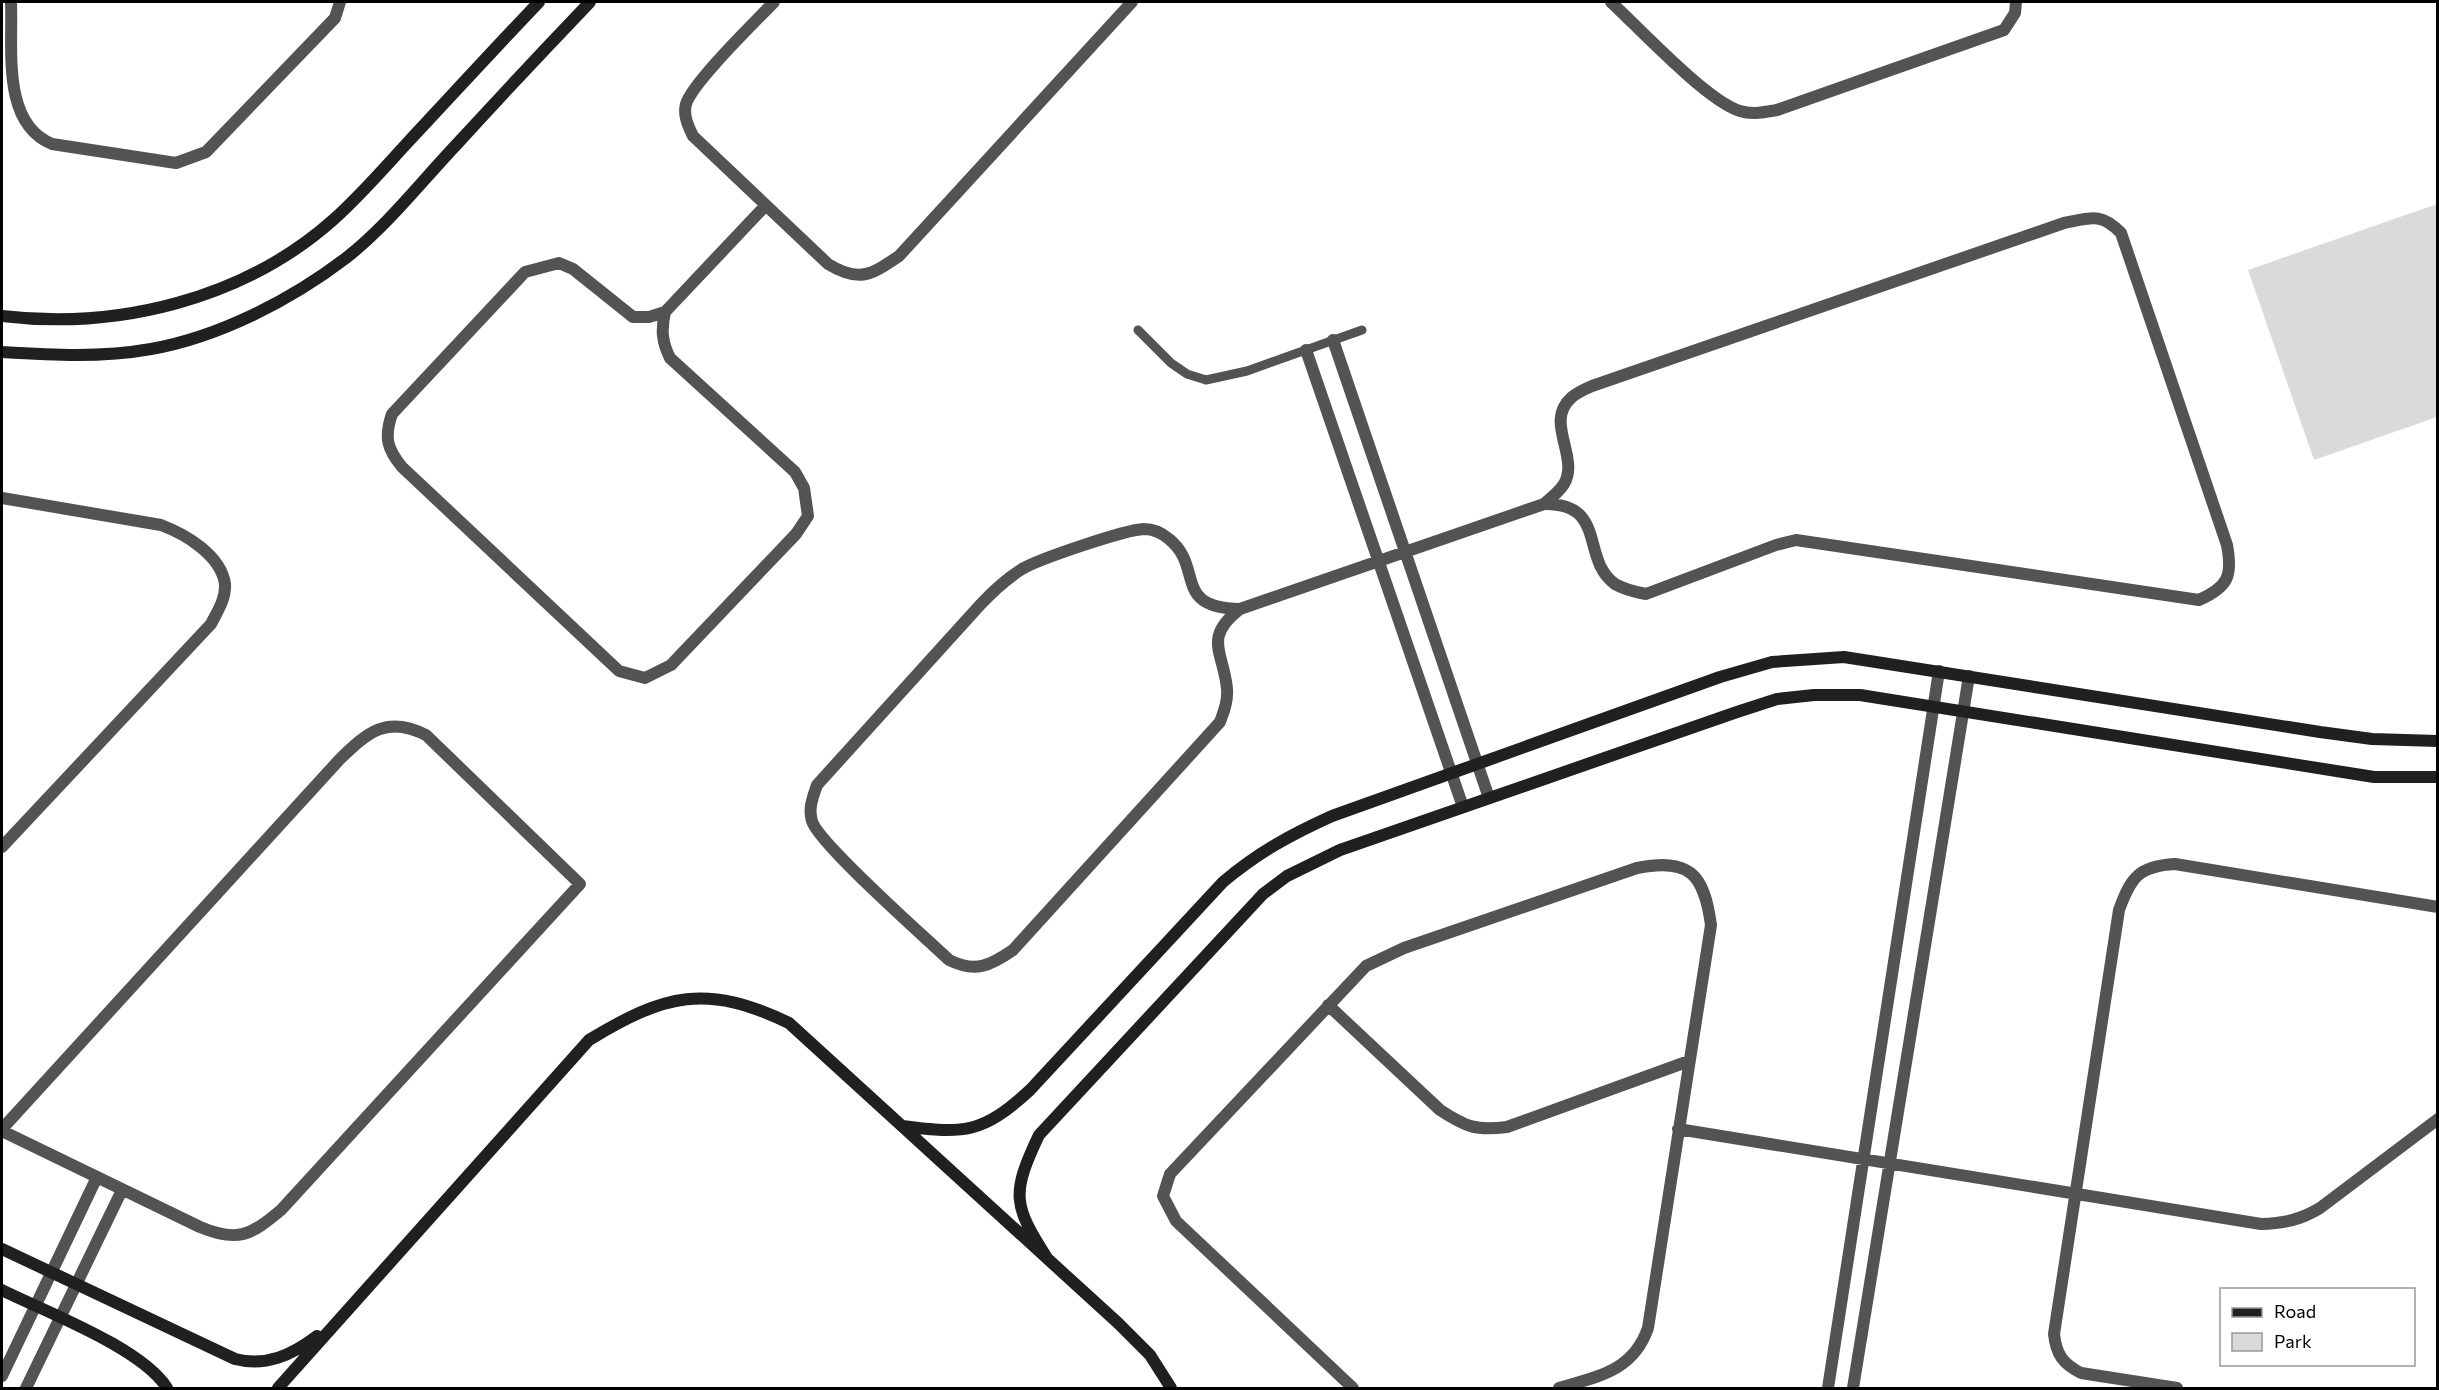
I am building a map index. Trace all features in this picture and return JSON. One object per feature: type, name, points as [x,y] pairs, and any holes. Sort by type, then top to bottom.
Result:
[{"type":"street","points":[[11,2],[14,97],[20,116],[38,138],[52,144],[176,163],[194,159],[218,141],[335,18],[340,2]]},
{"type":"street","points":[[2,316],[79,319],[143,313],[194,298],[236,282],[287,253],[332,221],[539,2]]},
{"type":"street","points":[[2,352],[105,355],[152,349],[202,335],[248,316],[297,291],[347,257],[386,220],[590,2]]},
{"type":"street","points":[[774,2],[697,85],[686,105],[686,121],[693,135],[828,264],[845,274],[860,276],[873,272],[899,256],[1132,2]]},
{"type":"street","points":[[1611,2],[1718,99],[1739,111],[1756,113],[1777,110],[2004,30],[2015,13],[2016,2]]},
{"type":"street","points":[[665,312],[661,328],[663,345],[670,358],[795,472],[804,488],[808,516],[796,534],[671,665],[645,678],[619,670],[402,467],[391,453],[386,431],[392,414],[525,272],[559,263],[573,269],[633,317],[650,317],[665,312],[766,205]]},
{"type":"street","points":[[1240,609],[1218,609],[1206,603],[1195,592],[1180,552],[1172,540],[1159,531],[1145,529],[1122,534],[1025,567],[1003,582],[980,604],[817,785],[810,804],[815,826],[832,847],[949,960],[964,967],[981,968],[996,962],[1012,950],[1220,722],[1226,705],[1227,688],[1215,645],[1226,619],[1240,609],[1544,504],[1558,504],[1574,508],[1584,519],[1607,576],[1629,591],[1646,594],[1776,544],[1796,540],[2199,600],[2223,586],[2229,575],[2227,545],[2121,234],[2111,222],[2095,217],[2064,223],[1592,386],[1570,398],[1562,414],[1561,435],[1569,464],[1565,483],[1544,504]]},
{"type":"street","points":[[1333,340],[1489,798]]},
{"type":"street","points":[[1306,350],[1463,807]]},
{"type":"street","points":[[2,498],[161,525],[184,534],[216,563],[225,583],[223,600],[211,624],[2,847]]},
{"type":"street","points":[[902,1126],[940,1131],[968,1130],[1003,1114],[1030,1090],[1223,882],[1255,855],[1290,835],[1332,816],[1451,773],[1720,677],[1772,662],[1809,657],[1844,657],[2372,739],[2438,741]]},
{"type":"street","points":[[1828,1389],[1939,671]]},
{"type":"street","points":[[1853,1389],[1969,676]]},
{"type":"street","points":[[1047,1258],[1023,1220],[1019,1196],[1021,1178],[1039,1135],[1263,894],[1287,876],[1340,850],[1489,798],[1777,699],[1814,695],[1860,695],[2374,777],[2438,777]]},
{"type":"street","points":[[407,725],[426,735],[580,884],[289,1201],[260,1228],[242,1236],[221,1236],[96,1177],[2,1130],[363,736],[385,726],[407,725]]},
{"type":"street","points":[[1353,1389],[1176,1221],[1163,1196],[1170,1174],[1365,966],[1404,948],[1637,868],[1663,863],[1680,866],[1694,876],[1702,888],[1711,925],[1648,1328],[1642,1345],[1623,1365],[1607,1374],[1559,1389]]},
{"type":"street","points":[[2177,1389],[2081,1373],[2069,1367],[2056,1350],[2054,1334],[2119,910],[2127,888],[2138,874],[2153,865],[2175,864],[2438,907]]},
{"type":"street","points":[[278,1389],[589,1040],[626,1018],[676,999],[717,999],[755,1006],[789,1023],[1150,1355],[1171,1389]]},
{"type":"street","points":[[1328,1005],[1440,1110],[1460,1123],[1480,1130],[1507,1127],[1689,1061]]},
{"type":"street","points":[[1678,1129],[2261,1224],[2284,1224],[2300,1220],[2320,1208],[2438,1119]]},
{"type":"street","points":[[2,1376],[96,1177]]},
{"type":"street","points":[[26,1389],[123,1190]]},
{"type":"street","points":[[2,1249],[206,1346],[251,1363],[276,1359],[305,1345],[341,1317]]},
{"type":"street","points":[[2,1290],[146,1364],[167,1389]]},
{"type":"lane","points":[[1138,330],[1171,363],[1187,374],[1206,380],[1227,377],[1362,330]]},
{"type":"green space","points":[[2437,204],[2437,417],[2314,460],[2248,270]]}]
